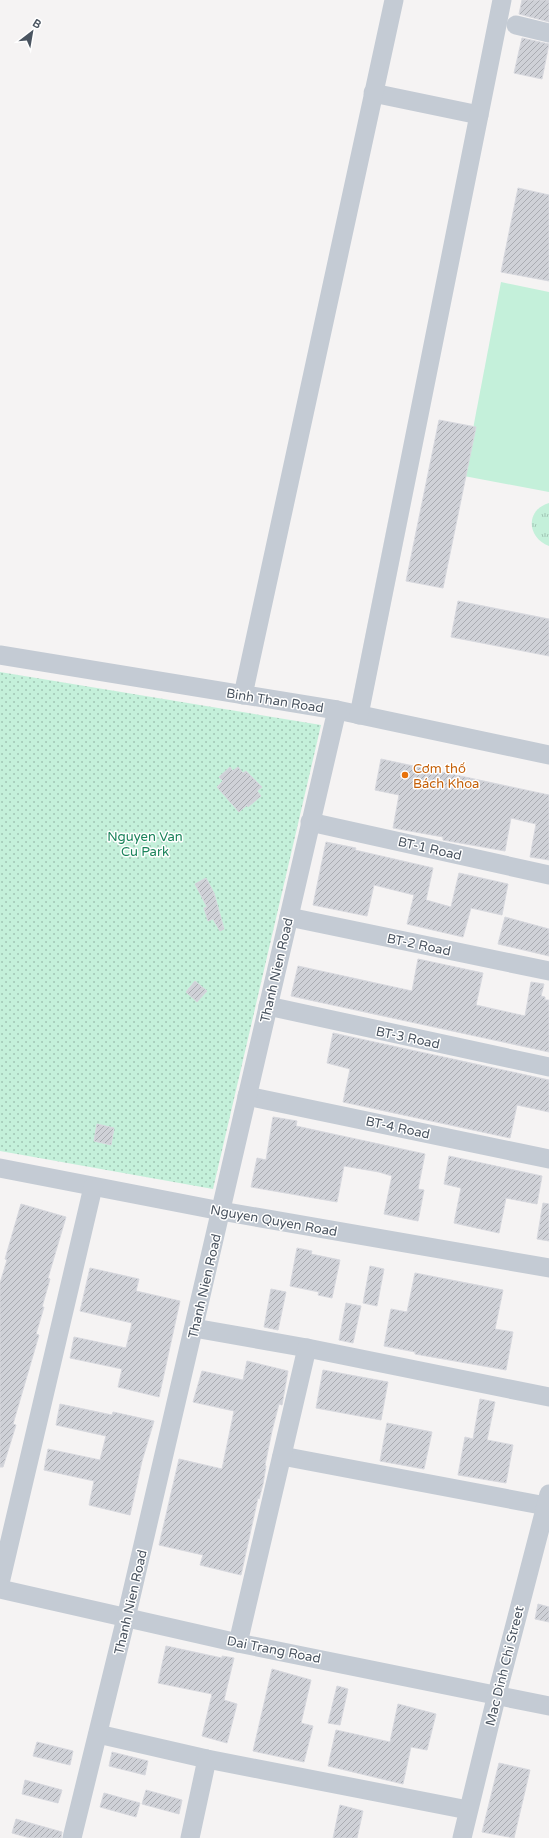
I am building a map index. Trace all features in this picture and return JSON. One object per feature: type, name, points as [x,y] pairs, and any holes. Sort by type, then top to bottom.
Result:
[{"type":"street","points":[[243,695],[394,0]]},
{"type":"street","points":[[359,715],[502,0]]},
{"type":"street","points":[[516,26],[549,33]]},
{"type":"street","points":[[373,93],[479,115]]},
{"type":"street","name":"Binh Than Road","points":[[0,655],[337,710],[549,755]]},
{"type":"street","name":"Thanh Nien Road","points":[[72,1838],[126,1618],[337,710]]},
{"type":"street","name":"BT-1 Road","points":[[310,822],[549,875]]},
{"type":"street","name":"BT-2 Road","points":[[289,917],[549,970]]},
{"type":"street","name":"BT-3 Road","points":[[268,1006],[549,1067]]},
{"type":"street","name":"BT-4 Road","points":[[247,1096],[549,1159]]},
{"type":"street","name":"Nguyen Quyen Road","points":[[1,1171],[549,1268]]},
{"type":"street","points":[[0,1583],[93,1187]]},
{"type":"street","points":[[194,1328],[307,1348],[549,1397]]},
{"type":"street","points":[[238,1642],[307,1348]]},
{"type":"street","points":[[282,1456],[548,1500]]},
{"type":"street","name":"Mac Dinh Chi Street","points":[[462,1838],[497,1694],[548,1500]]},
{"type":"street","name":"Dai Trang Road","points":[[0,1590],[238,1642],[497,1694],[549,1706]]},
{"type":"street","points":[[98,1734],[207,1759],[468,1810]]},
{"type":"street","points":[[190,1838],[207,1759]]},
{"type":"green space","points":[[501,282],[549,292],[549,492],[464,476]]},
{"type":"green space","points":[[549,503],[549,546],[536,537],[532,524],[536,512],[541,507]]},
{"type":"green space","name":"Nguyen Van Cu Park","points":[[0,672],[321,725],[213,1189],[0,1151]]},
{"type":"building","points":[[522,0],[549,0],[549,22],[519,14]]},
{"type":"building","points":[[522,38],[549,44],[542,79],[514,73]]},
{"type":"building","points":[[518,188],[549,195],[549,281],[501,272]]},
{"type":"building","points":[[439,420],[476,427],[443,588],[406,581]]},
{"type":"building","points":[[458,601],[549,619],[549,656],[451,637]]},
{"type":"building","points":[[381,759],[549,795],[549,860],[530,857],[536,824],[511,818],[505,851],[443,840],[443,837],[393,828],[399,795],[375,790]]},
{"type":"building","points":[[230,767],[233,771],[238,767],[243,773],[246,771],[262,787],[257,791],[261,796],[248,807],[247,805],[239,812],[217,787],[223,781],[219,777]]},
{"type":"building","points":[[326,842],[356,848],[355,850],[433,868],[426,900],[451,907],[459,873],[508,884],[502,915],[471,908],[463,937],[407,924],[414,895],[374,885],[367,916],[313,905]]},
{"type":"building","points":[[206,878],[214,893],[224,929],[220,931],[213,919],[208,921],[204,908],[207,907],[195,884]]},
{"type":"building","points":[[505,917],[549,929],[549,956],[498,944]]},
{"type":"building","points":[[418,959],[483,973],[476,1005],[525,1016],[531,982],[544,984],[541,996],[545,997],[545,1000],[549,1000],[549,1052],[291,996],[298,966],[412,991]]},
{"type":"building","points":[[195,981],[207,991],[197,1002],[186,992]]},
{"type":"building","points":[[333,1033],[549,1080],[549,1112],[517,1105],[510,1138],[343,1102],[350,1069],[327,1063]]},
{"type":"building","points":[[273,1117],[297,1121],[296,1126],[425,1154],[418,1189],[424,1190],[418,1221],[384,1214],[392,1176],[379,1172],[344,1166],[337,1202],[251,1187],[257,1158],[266,1160]]},
{"type":"building","points":[[97,1124],[114,1128],[111,1145],[94,1141]]},
{"type":"building","points":[[449,1156],[542,1176],[537,1204],[506,1198],[499,1233],[454,1223],[461,1188],[444,1184]]},
{"type":"building","points":[[543,1203],[549,1204],[549,1241],[537,1239]]},
{"type":"building","points":[[21,1204],[66,1217],[48,1278],[50,1279],[42,1307],[44,1307],[36,1334],[39,1335],[13,1424],[16,1425],[3,1467],[0,1467],[0,1283],[7,1260],[5,1259]]},
{"type":"building","points":[[297,1248],[312,1251],[311,1254],[340,1260],[332,1298],[318,1295],[319,1292],[290,1286]]},
{"type":"building","points":[[370,1266],[384,1269],[377,1306],[363,1303]]},
{"type":"building","points":[[90,1268],[139,1279],[136,1291],[180,1301],[159,1397],[118,1387],[122,1369],[70,1358],[74,1337],[126,1348],[132,1323],[80,1311]]},
{"type":"building","points":[[415,1273],[503,1290],[495,1329],[513,1332],[506,1370],[415,1354],[415,1352],[384,1346],[391,1309],[407,1312]]},
{"type":"building","points":[[271,1289],[286,1292],[278,1330],[264,1327]]},
{"type":"building","points":[[346,1303],[361,1306],[353,1343],[339,1340]]},
{"type":"building","points":[[247,1361],[288,1371],[282,1405],[279,1404],[272,1431],[265,1465],[263,1484],[259,1499],[258,1498],[241,1575],[200,1565],[203,1555],[159,1545],[179,1459],[222,1469],[234,1411],[193,1402],[202,1371],[243,1380]]},
{"type":"building","points":[[323,1370],[388,1382],[381,1420],[316,1408]]},
{"type":"building","points":[[480,1399],[495,1402],[487,1440],[513,1445],[506,1483],[458,1475],[465,1437],[473,1439]]},
{"type":"building","points":[[60,1404],[112,1415],[113,1412],[154,1421],[142,1461],[130,1515],[89,1505],[94,1481],[44,1470],[48,1449],[100,1460],[106,1436],[56,1425]]},
{"type":"building","points":[[387,1423],[432,1432],[424,1469],[380,1461]]},
{"type":"building","points":[[538,1604],[549,1607],[549,1622],[535,1619]]},
{"type":"building","points":[[166,1646],[222,1658],[222,1656],[234,1658],[224,1700],[237,1704],[227,1743],[202,1736],[212,1694],[158,1683]]},
{"type":"building","points":[[272,1669],[311,1680],[301,1723],[313,1726],[304,1762],[253,1751]]},
{"type":"building","points":[[337,1686],[348,1689],[340,1725],[328,1723]]},
{"type":"building","points":[[398,1704],[436,1714],[427,1750],[411,1747],[403,1784],[328,1766],[336,1730],[390,1742]]},
{"type":"building","points":[[37,1742],[73,1751],[70,1765],[33,1756]]},
{"type":"building","points":[[112,1752],[148,1761],[145,1775],[109,1766]]},
{"type":"building","points":[[499,1763],[530,1770],[514,1838],[482,1832]]},
{"type":"building","points":[[25,1780],[62,1790],[58,1803],[22,1794]]},
{"type":"building","points":[[146,1790],[182,1800],[179,1814],[142,1804]]},
{"type":"building","points":[[104,1793],[140,1803],[136,1817],[100,1807]]},
{"type":"building","points":[[340,1805],[363,1811],[357,1838],[333,1838]]},
{"type":"building","points":[[16,1819],[62,1832],[61,1838],[30,1838],[12,1833]]},
{"type":"place","name":"Cơm thố Bách Khoa","points":[[405,775]]}]
